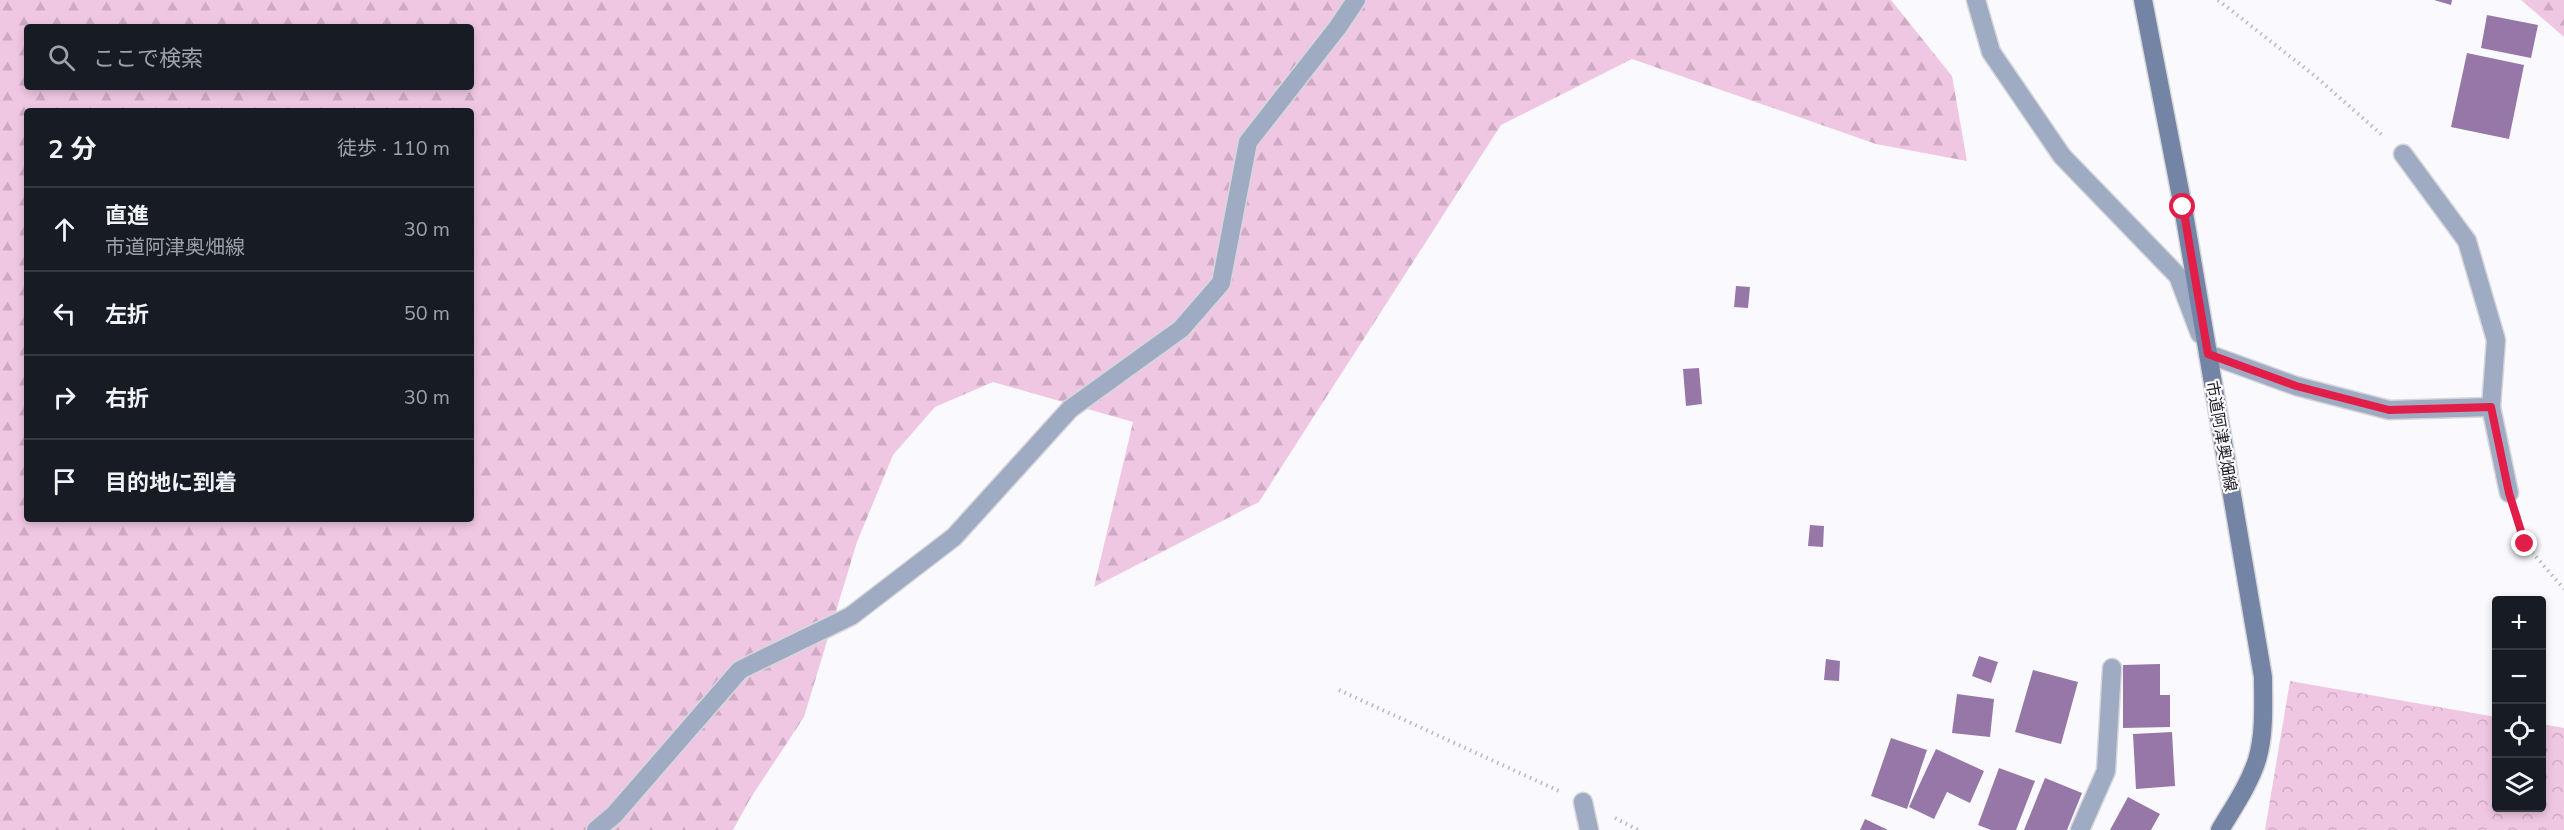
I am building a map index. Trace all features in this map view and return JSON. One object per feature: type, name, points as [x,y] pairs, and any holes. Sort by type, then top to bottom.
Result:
[{"type":"street","points":[[596,830],[614,815],[740,670],[851,616],[954,537],[1070,409],[1181,330],[1221,283],[1248,142],[1338,27],[1356,0]]},
{"type":"street","points":[[1976,0],[1991,52],[2062,156],[2178,276],[2208,354],[2296,386],[2389,410],[2491,407]]},
{"type":"street","name":"市道阿津奥畑線","points":[[2143,0],[2208,354],[2263,676],[2264,717],[2257,759],[2241,795],[2220,830]]},
{"type":"street","points":[[2403,154],[2467,241],[2496,340],[2491,407],[2509,493]]},
{"type":"street","points":[[2079,830],[2106,771],[2112,668]]},
{"type":"street","points":[[1583,802],[1589,830]]},
{"type":"path","points":[[2218,0],[2315,76],[2403,154]]},
{"type":"path","points":[[2509,493],[2525,544],[2564,589]]},
{"type":"path","points":[[1339,690],[1583,802],[1638,830]]},
{"type":"green space","points":[[0,0],[1891,0],[1952,76],[1967,161],[1876,144],[1632,59],[1501,125],[1259,502],[1094,587],[1133,422],[993,382],[935,407],[893,455],[857,542],[804,717],[750,799],[733,830],[0,830]]},
{"type":"green space","points":[[2521,0],[2564,0],[2564,37]]},
{"type":"green space","points":[[2290,681],[2492,716],[2492,812],[2546,812],[2546,725],[2564,728],[2564,830],[2265,830]]},
{"type":"building","points":[[2434,0],[2452,0],[2451,5]]},
{"type":"building","points":[[2487,15],[2538,25],[2531,58],[2481,48]]},
{"type":"building","points":[[2467,53],[2524,65],[2509,139],[2451,127]]},
{"type":"building","points":[[1736,286],[1750,287],[1748,308],[1734,307]]},
{"type":"building","points":[[1699,368],[1702,404],[1686,406],[1683,369]]},
{"type":"building","points":[[1810,525],[1824,526],[1823,547],[1808,546]]},
{"type":"building","points":[[1979,656],[1998,662],[1991,683],[1972,676]]},
{"type":"building","points":[[1826,659],[1840,661],[1839,681],[1824,680]]},
{"type":"building","points":[[2160,664],[2160,695],[2170,695],[2170,727],[2123,728],[2123,665]]},
{"type":"building","points":[[2033,670],[2078,682],[2061,744],[2015,732]]},
{"type":"building","points":[[1957,694],[1994,699],[1990,737],[1952,733]]},
{"type":"building","points":[[2172,732],[2175,786],[2136,789],[2133,734]]},
{"type":"building","points":[[1891,738],[1927,750],[1907,809],[1871,796]]},
{"type":"building","points":[[1936,749],[1984,771],[1970,803],[1947,792],[1934,819],[1909,807]]},
{"type":"building","points":[[1999,768],[2035,781],[2016,830],[1991,830],[1978,825]]},
{"type":"building","points":[[2045,778],[2082,793],[2067,830],[2024,830]]},
{"type":"building","points":[[2128,797],[2160,814],[2151,830],[2110,830]]},
{"type":"building","points":[[1865,819],[1888,830],[1860,830]]},
{"type":"route","points":[[2183,207],[2208,354],[2296,386],[2389,410],[2491,407],[2509,493],[2525,544]]}]
